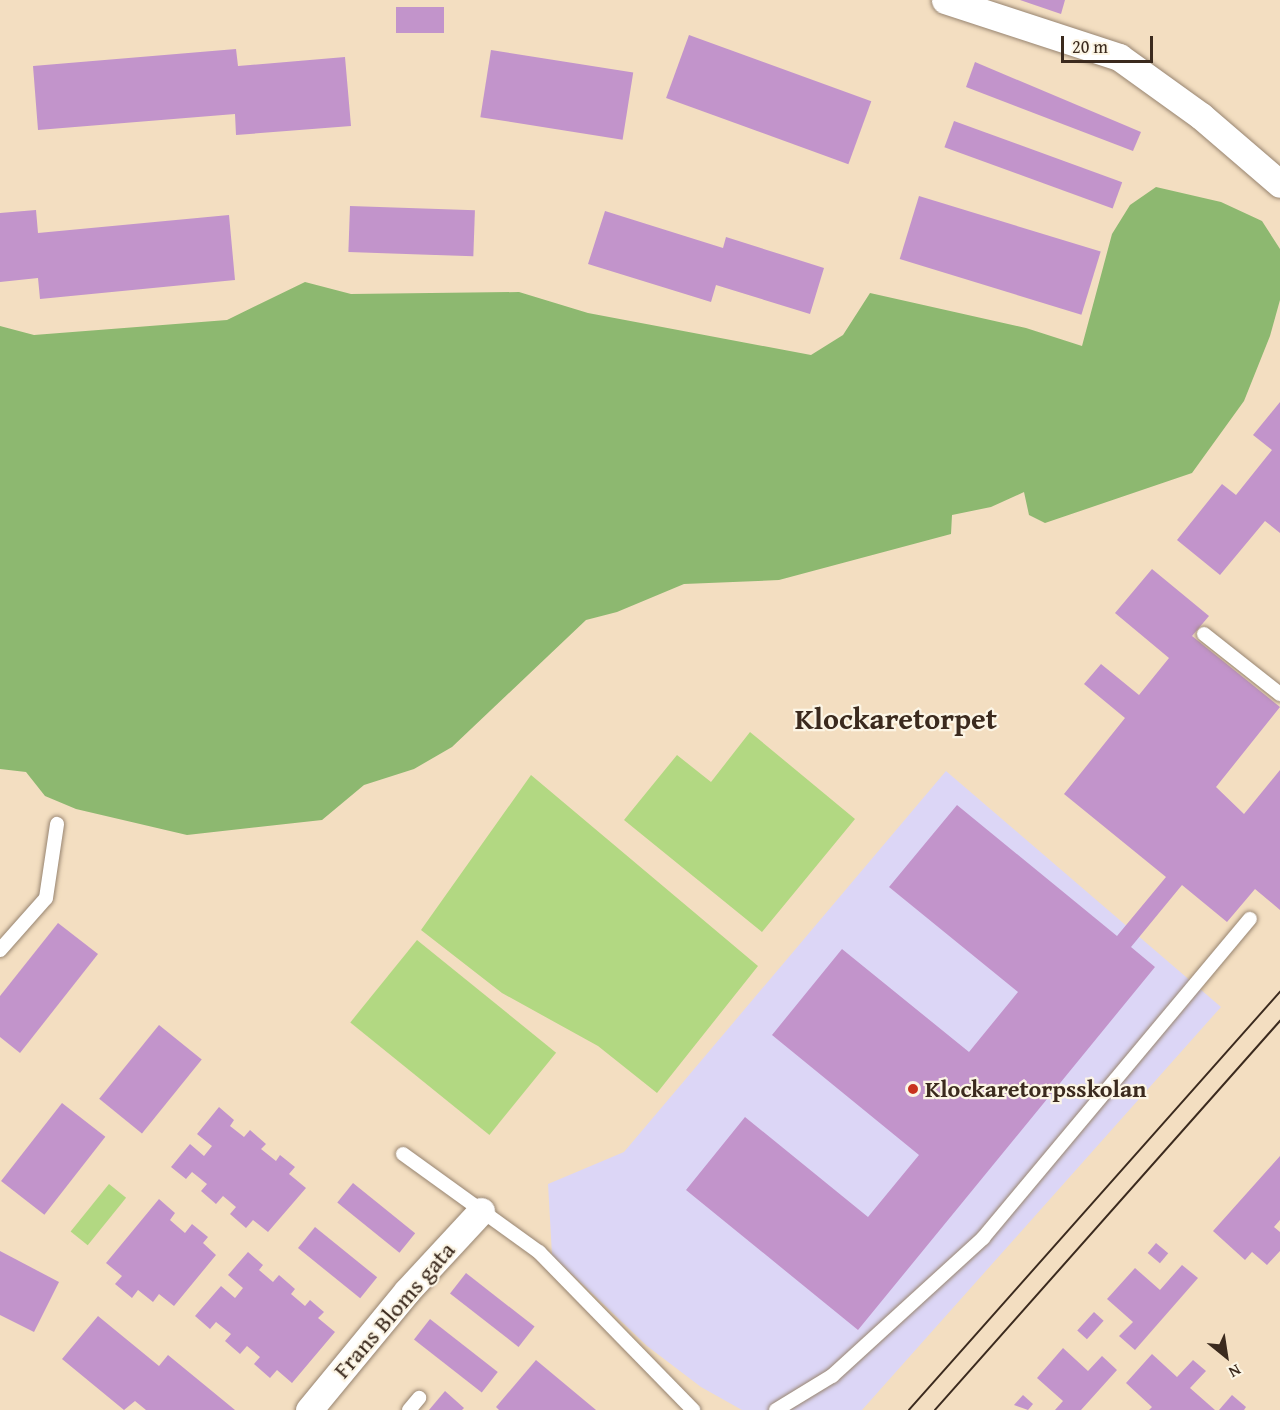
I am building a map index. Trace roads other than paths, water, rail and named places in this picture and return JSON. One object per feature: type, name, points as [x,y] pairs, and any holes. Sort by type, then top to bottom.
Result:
[{"type":"street","points":[[945,0],[1119,57],[1201,116],[1280,184]]},
{"type":"street","name":"Frans Bloms gata","points":[[309,1410],[407,1291],[481,1211]]},
{"type":"lane","points":[[1204,634],[1280,694]]},
{"type":"lane","points":[[0,950],[46,898],[57,824]]},
{"type":"lane","points":[[776,1410],[832,1376],[983,1238],[1250,919]]},
{"type":"lane","points":[[403,1154],[481,1211],[514,1230],[539,1252],[693,1410]]},
{"type":"lane","points":[[409,1410],[419,1398]]},
{"type":"tram line","points":[[909,1410],[1280,992]]},
{"type":"tram line","points":[[935,1410],[1280,1021]]},
{"type":"place","name":"Klockaretorpsskolan","points":[[913,1089]]},
{"type":"district","name":"Klockaretorpet","points":[[896,718]]}]
